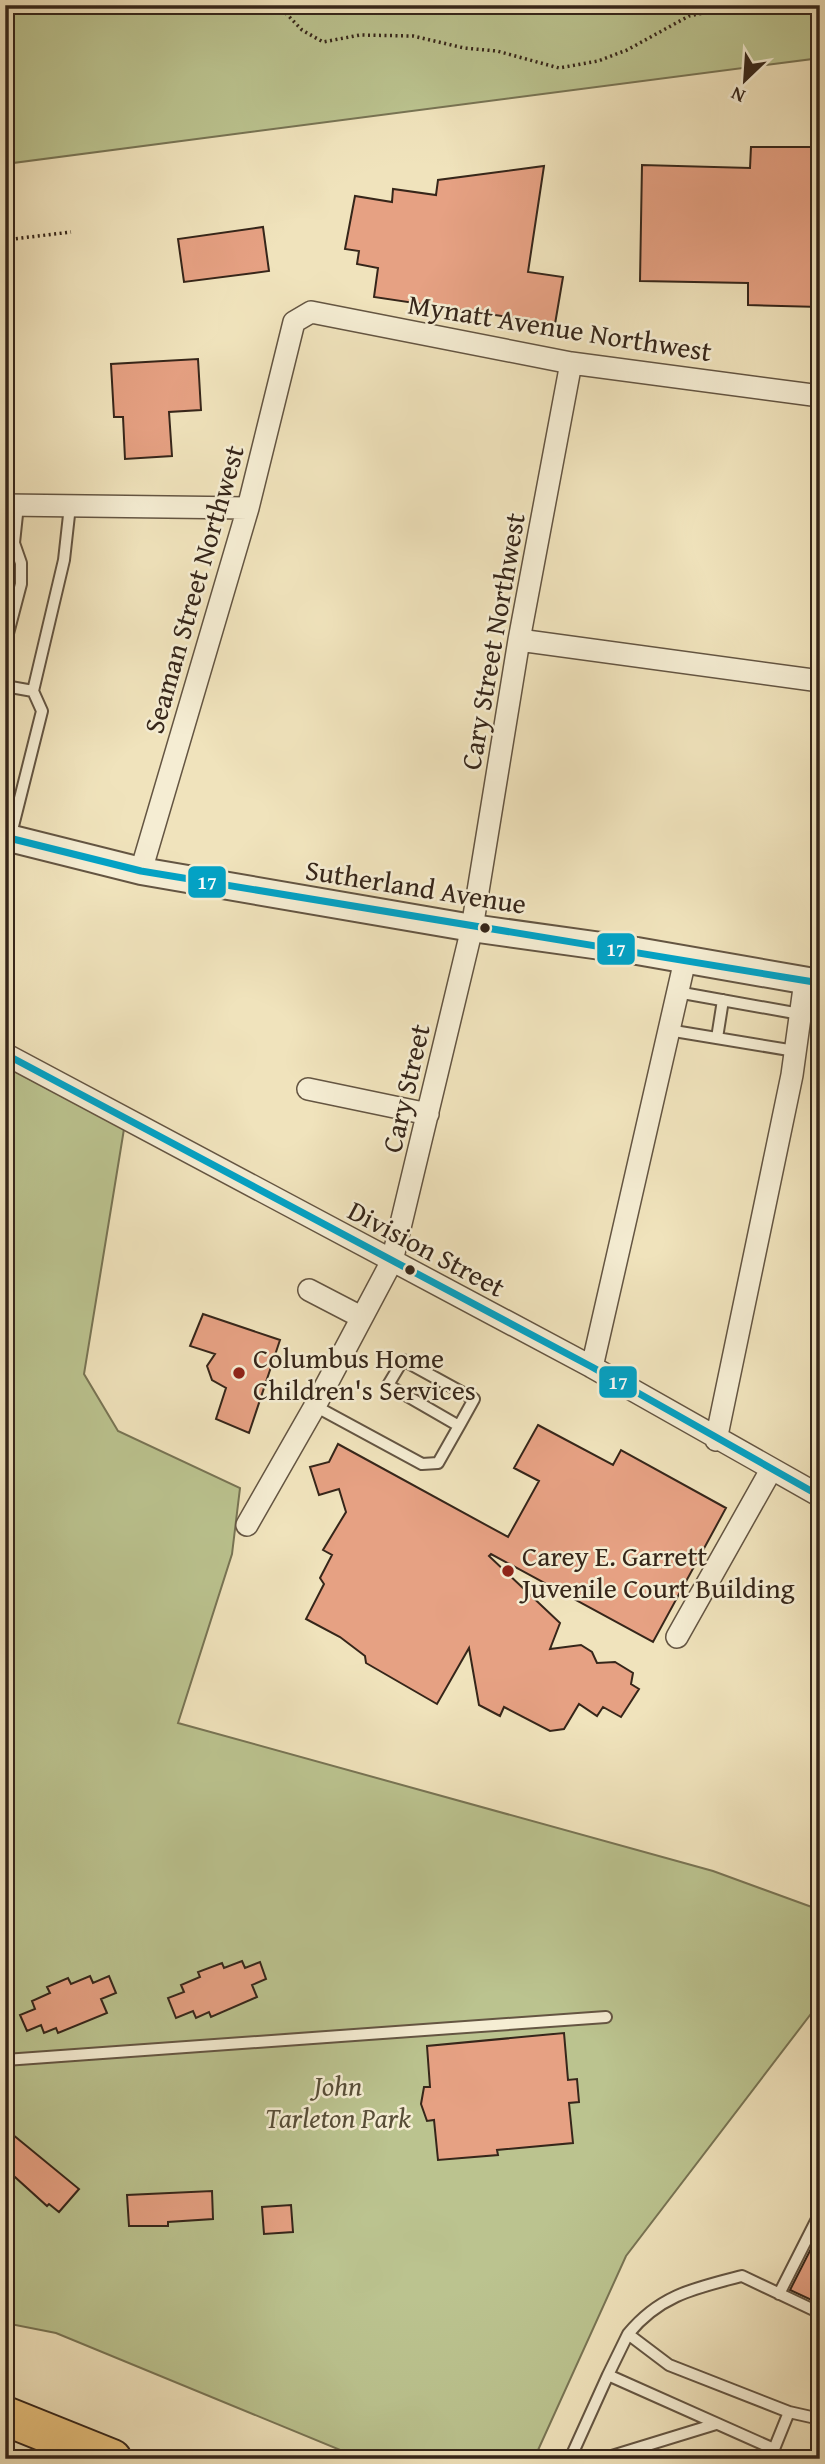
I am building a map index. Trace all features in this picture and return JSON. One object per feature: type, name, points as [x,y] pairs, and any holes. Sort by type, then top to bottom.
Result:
[{"type":"highway","points":[[5,2416],[112,2459]]},
{"type":"street","name":"Mynatt Avenue Northwest","points":[[294,322],[311,312],[571,363],[820,396]]},
{"type":"street","name":"Seaman Street Northwest","points":[[141,871],[248,508],[294,322]]},
{"type":"street","name":"Cary Street Northwest","points":[[472,928],[519,640],[571,363]]},
{"type":"street","points":[[12,505],[248,508]]},
{"type":"street","points":[[519,640],[820,681]]},
{"type":"street","name":"Sutherland Avenue","points":[[7,837],[141,871],[472,928],[812,982]]},
{"type":"street","name":"Cary Street","points":[[247,1525],[315,1406],[392,1261],[472,928]]},
{"type":"street","points":[[592,1367],[685,960]]},
{"type":"street","points":[[716,1440],[795,1051],[800,1014],[812,982]]},
{"type":"street","name":"Division Street","points":[[5,1054],[592,1367],[716,1440],[820,1496]]},
{"type":"street","points":[[308,1089],[428,1114]]},
{"type":"street","points":[[309,1290],[361,1317]]},
{"type":"street","points":[[677,1637],[771,1470]]},
{"type":"lane","points":[[5,645],[20,584],[21,563],[10,547],[12,505]]},
{"type":"lane","points":[[7,837],[42,711],[33,691],[64,560],[71,506]]},
{"type":"lane","points":[[5,686],[33,691]]},
{"type":"lane","points":[[677,992],[800,1014]]},
{"type":"lane","points":[[717,1038],[723,1000]]},
{"type":"lane","points":[[668,1030],[795,1051]]},
{"type":"lane","points":[[315,1406],[422,1464],[438,1463],[459,1426],[474,1399],[403,1360],[388,1385],[459,1426]]},
{"type":"lane","points":[[5,2060],[606,2017]]},
{"type":"lane","points":[[779,2294],[820,2213]]},
{"type":"lane","points":[[570,2459],[628,2334],[647,2311],[691,2289],[742,2276],[820,2314]]},
{"type":"lane","points":[[628,2334],[669,2365],[789,2412],[820,2419]]},
{"type":"lane","points":[[608,2375],[716,2424],[772,2454],[789,2412]]},
{"type":"lane","points":[[601,2459],[716,2424]]},
{"type":"path","points":[[278,5],[302,30],[323,42],[360,35],[413,36],[464,48],[497,51],[559,68],[598,61],[627,50],[689,16],[741,5]]},
{"type":"path","points":[[5,240],[71,232]]},
{"type":"green space","points":[[5,5],[820,5],[820,58],[5,164]]},
{"type":"green space","name":"John Tarleton Park","points":[[5,1066],[124,1129],[84,1374],[118,1431],[240,1488],[232,1554],[178,1723],[713,1871],[820,1910],[820,2002],[626,2256],[534,2459],[362,2459],[56,2333],[5,2323]]},
{"type":"building","points":[[751,147],[820,147],[820,307],[748,305],[748,283],[640,281],[642,165],[750,168]]},
{"type":"building","points":[[544,166],[528,272],[563,277],[555,324],[374,297],[378,268],[357,264],[359,251],[345,249],[355,196],[392,202],[393,189],[436,195],[438,180]]},
{"type":"building","points":[[263,227],[269,271],[184,282],[178,239]]},
{"type":"building","points":[[198,359],[201,410],[169,412],[172,456],[125,459],[123,417],[114,417],[111,364]]},
{"type":"building","name":"Columbus Home Children's Services","points":[[203,1314],[280,1340],[249,1433],[216,1419],[226,1388],[212,1380],[207,1366],[215,1354],[190,1346]]},
{"type":"building","name":"Carey E. Garrett Juvenile Court Building","points":[[538,1425],[613,1465],[621,1450],[726,1508],[653,1642],[491,1554],[489,1556],[560,1623],[550,1649],[581,1645],[592,1652],[597,1663],[615,1662],[633,1673],[631,1684],[639,1689],[621,1717],[603,1707],[597,1716],[579,1704],[564,1729],[550,1731],[504,1707],[500,1716],[479,1705],[469,1648],[437,1704],[366,1663],[365,1656],[340,1637],[306,1619],[324,1584],[320,1578],[332,1555],[323,1550],[346,1512],[339,1489],[319,1495],[310,1467],[329,1462],[338,1444],[508,1537],[539,1481],[514,1468]]},
{"type":"building","points":[[242,1961],[245,1968],[260,1962],[266,1979],[252,1985],[257,1997],[211,2017],[209,2012],[196,2018],[193,2011],[176,2018],[168,1998],[184,1992],[181,1985],[200,1977],[198,1972],[222,1963],[224,1968]]},
{"type":"building","points":[[90,1976],[93,1983],[109,1976],[116,1993],[101,1999],[107,2013],[58,2033],[56,2028],[44,2033],[41,2025],[27,2031],[20,2015],[35,2009],[32,2001],[50,1993],[47,1987],[68,1978],[71,1984]]},
{"type":"building","points":[[564,2033],[568,2080],[577,2079],[579,2102],[569,2103],[573,2143],[497,2150],[498,2155],[438,2160],[434,2120],[427,2121],[421,2104],[424,2087],[430,2087],[427,2046]]},
{"type":"building","points":[[12,2134],[79,2189],[59,2212],[49,2204],[47,2206],[5,2168],[5,2142]]},
{"type":"building","points":[[212,2191],[213,2219],[168,2222],[168,2226],[129,2226],[127,2195]]},
{"type":"building","points":[[291,2205],[293,2232],[264,2234],[262,2207]]},
{"type":"building","points":[[820,2231],[820,2304],[790,2290]]},
{"type":"transit line","name":"17","points":[[5,837],[141,871],[820,983]]},
{"type":"transit line","name":"17","points":[[5,1054],[592,1367],[820,1496]]},
{"type":"place","name":"Columbus Home Children's Services","points":[[239,1373]]},
{"type":"place","name":"Carey E. Garrett Juvenile Court Building","points":[[508,1571]]}]
